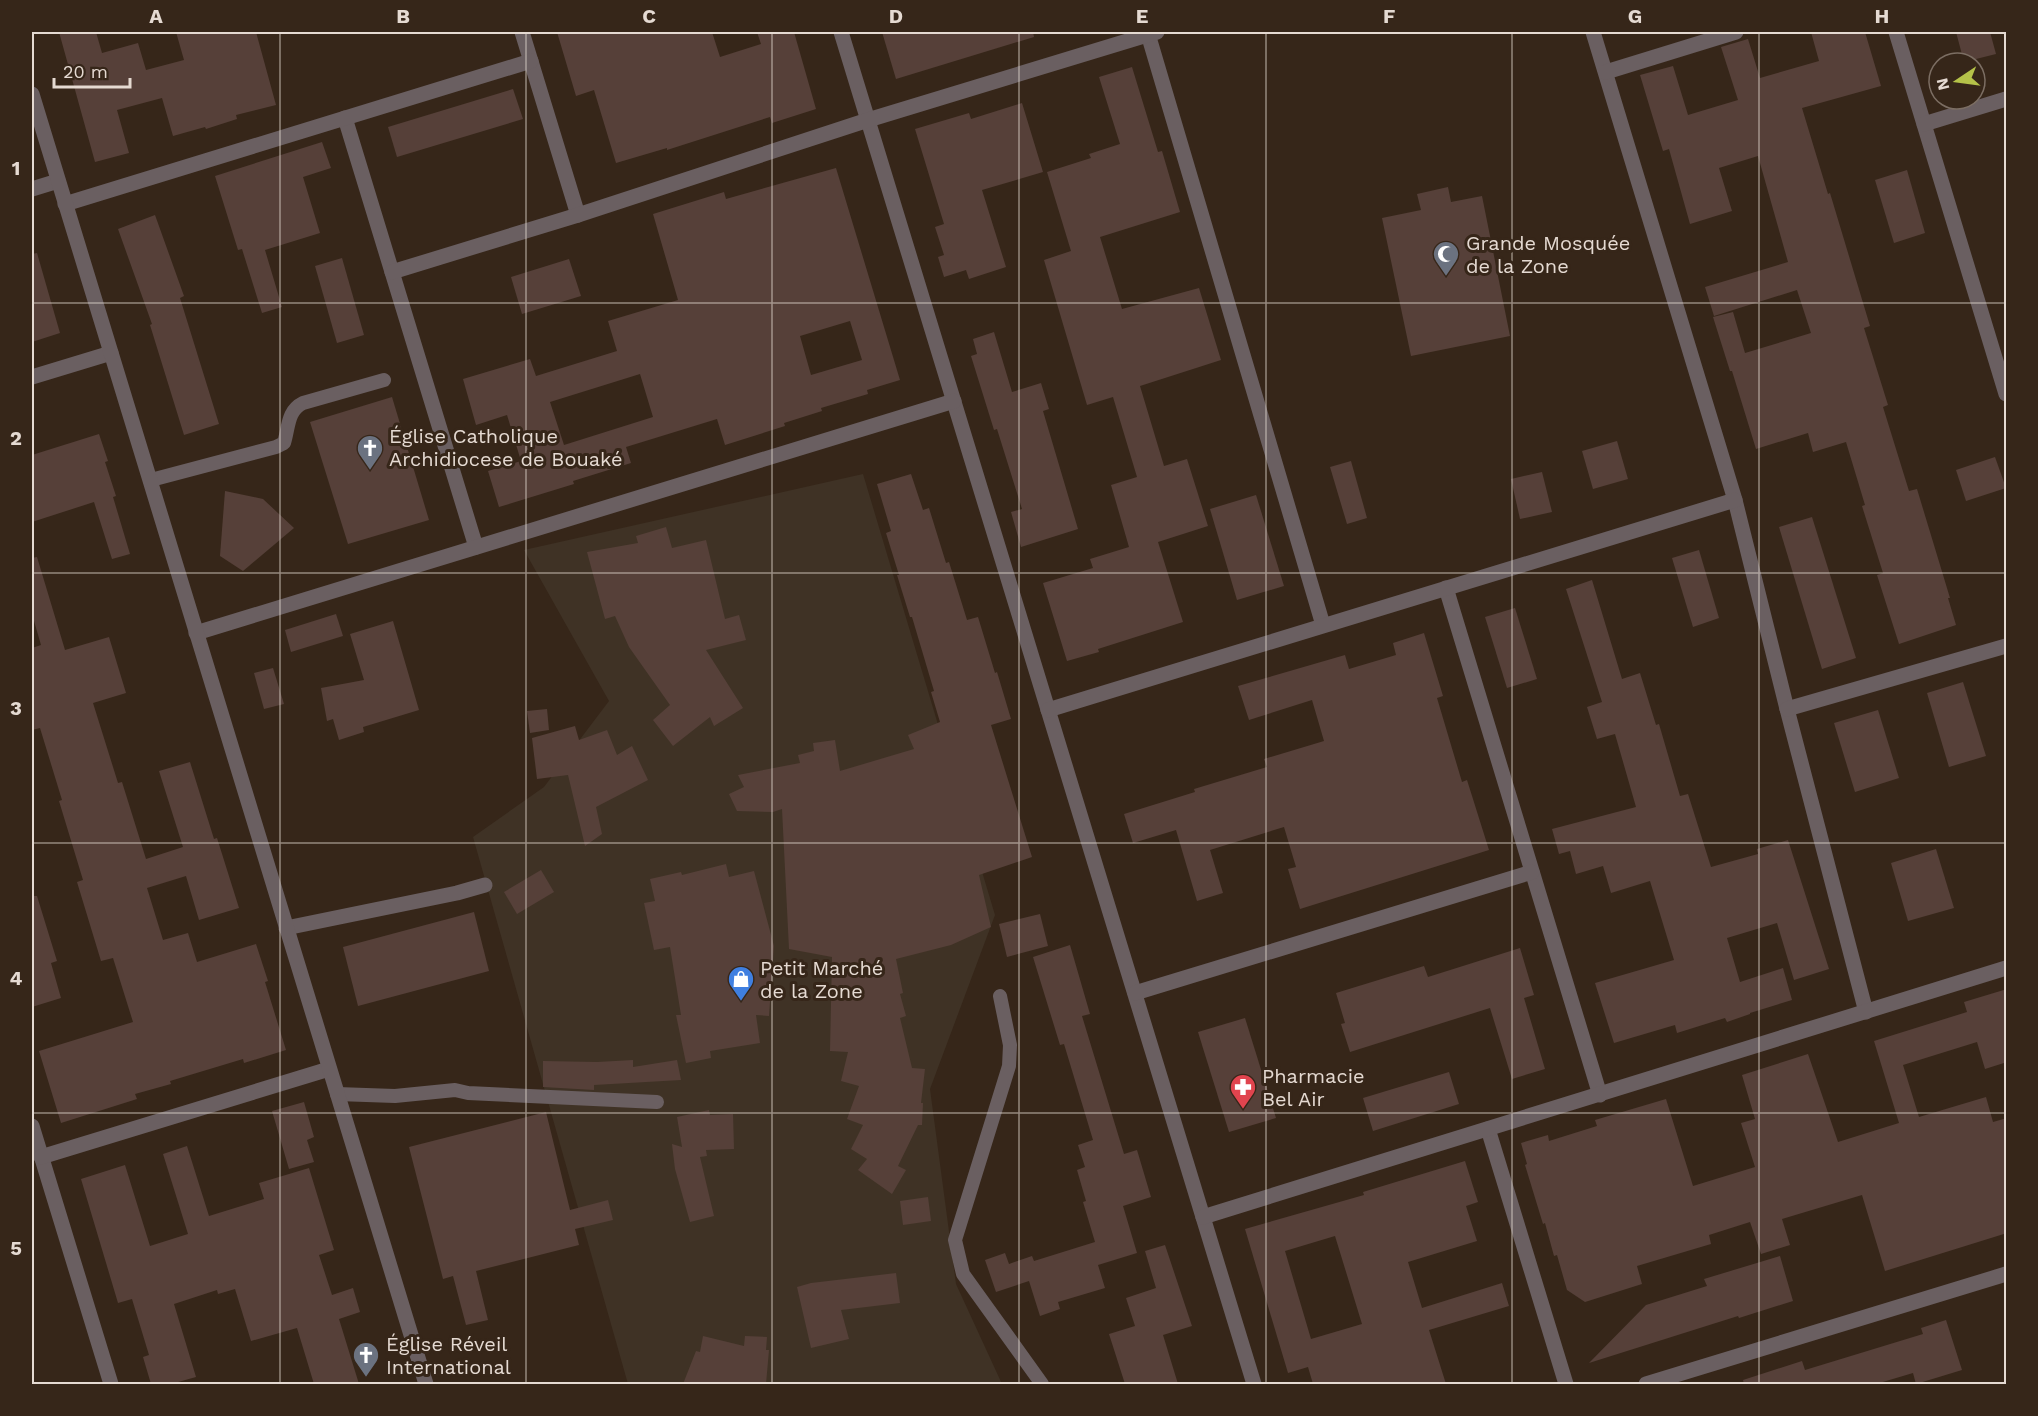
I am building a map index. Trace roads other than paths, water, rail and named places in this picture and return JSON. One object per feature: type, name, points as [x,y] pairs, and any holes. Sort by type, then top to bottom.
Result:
[{"type":"street","points":[[522,32],[578,215]]},
{"type":"street","points":[[841,32],[1254,1384]]},
{"type":"street","points":[[1593,32],[1735,500],[1866,1012]]},
{"type":"street","points":[[1605,72],[1736,32]]},
{"type":"street","points":[[1896,32],[2007,394]]},
{"type":"street","points":[[392,272],[578,215],[868,120],[1153,33],[1323,625]]},
{"type":"street","points":[[65,204],[531,61]]},
{"type":"street","points":[[32,94],[426,1384]]},
{"type":"street","points":[[1924,124],[2007,99]]},
{"type":"street","points":[[345,118],[476,547]]},
{"type":"street","points":[[32,189],[58,181]]},
{"type":"street","points":[[32,377],[111,353]]},
{"type":"street","points":[[196,633],[954,402]]},
{"type":"street","points":[[1048,710],[1735,500]]},
{"type":"street","points":[[1446,588],[1600,1095]]},
{"type":"street","points":[[1787,709],[2007,646]]},
{"type":"street","points":[[1135,993],[1532,872]]},
{"type":"street","points":[[286,928],[457,893],[485,885]]},
{"type":"street","points":[[1203,1217],[2007,968]]},
{"type":"street","points":[[41,1157],[329,1069]]},
{"type":"street","points":[[32,1126],[111,1384]]},
{"type":"street","points":[[1488,1129],[1566,1384]]},
{"type":"street","points":[[1646,1384],[2007,1274]]},
{"type":"lane","points":[[151,480],[276,447],[284,443],[291,413],[296,407],[384,380]]},
{"type":"lane","points":[[1000,996],[1010,1045],[1009,1066],[956,1240],[963,1274],[1041,1384]]},
{"type":"lane","points":[[337,1094],[395,1096],[455,1090],[468,1093],[657,1102]]},
{"type":"place","name":"Grande Mosquée de la Zone","points":[[1446,277]]},
{"type":"place","name":"Église Catholique Archidiocese de Bouaké","points":[[370,471]]},
{"type":"place","name":"Petit Marché de la Zone","points":[[741,1002]]},
{"type":"place","name":"Pharmacie Bel Air","points":[[1243,1110]]},
{"type":"place","name":"Église Réveil International","points":[[366,1378]]}]
